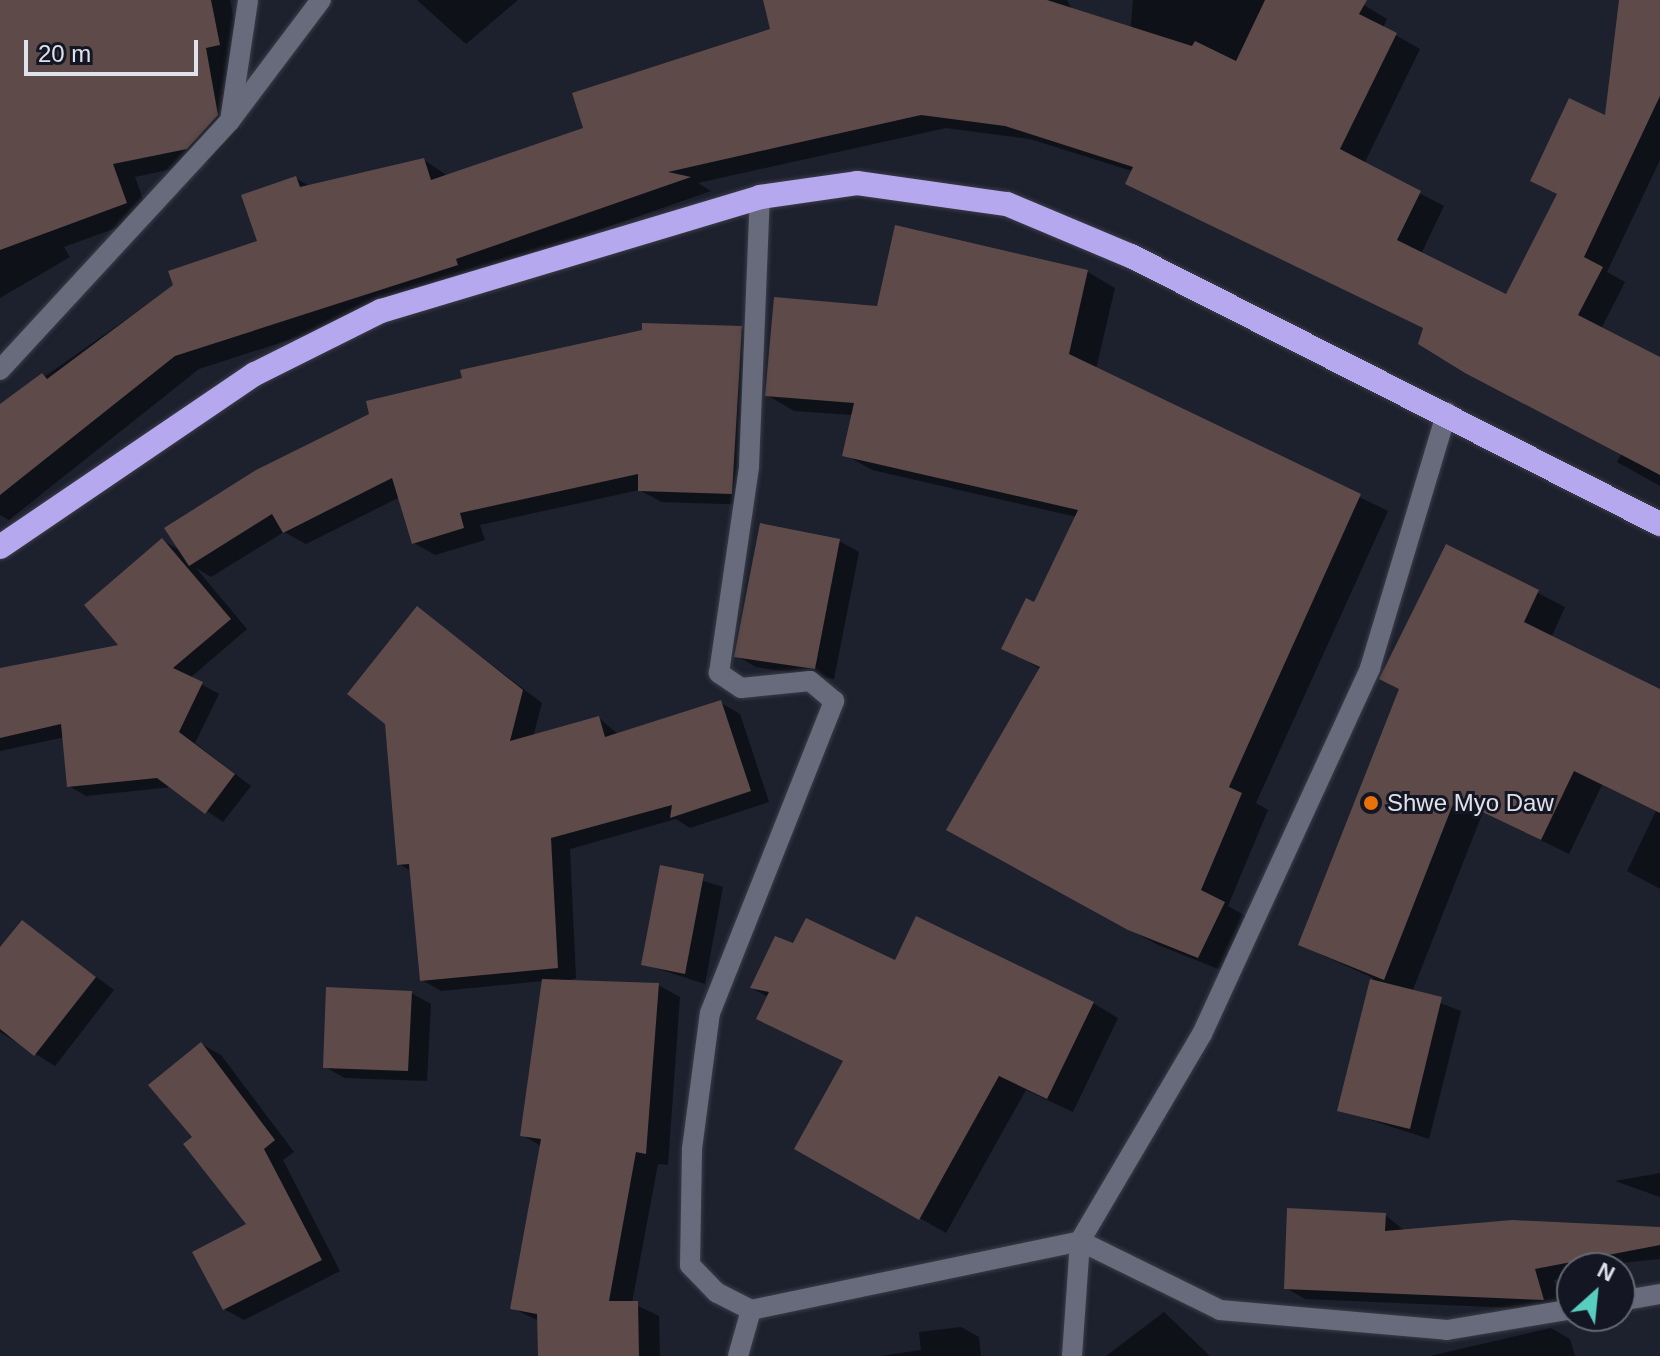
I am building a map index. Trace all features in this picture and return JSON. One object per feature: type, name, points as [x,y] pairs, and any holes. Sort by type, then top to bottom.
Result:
[{"type":"highway","points":[[0,547],[255,374],[381,311],[760,197],[857,183],[1007,204],[1131,256],[1447,412],[1660,524]]},
{"type":"street","points":[[230,121],[248,0]]},
{"type":"street","points":[[0,370],[230,121],[321,0]]},
{"type":"street","points":[[760,197],[749,467],[719,673],[741,688],[810,681],[834,701],[710,1013],[692,1149],[690,1265],[717,1293],[751,1310],[1080,1241],[1220,1310],[1447,1330],[1556,1312]]},
{"type":"street","points":[[1072,1356],[1080,1241],[1202,1034],[1370,668],[1447,412]]},
{"type":"street","points":[[1636,1298],[1660,1294]]},
{"type":"street","points":[[738,1356],[751,1310]]},
{"type":"building","points":[[0,0],[211,0],[220,45],[206,48],[218,115],[187,149],[113,164],[127,203],[0,250]]},
{"type":"building","points":[[763,0],[1047,0],[1192,46],[1195,41],[1236,61],[1265,0],[1367,0],[1359,14],[1397,33],[1340,149],[1421,191],[1397,240],[1506,294],[1557,194],[1530,181],[1569,98],[1605,115],[1619,0],[1660,0],[1660,96],[1584,257],[1603,267],[1578,315],[1660,357],[1660,475],[1465,373],[1418,344],[1423,328],[1125,184],[1133,167],[1005,126],[921,115],[668,172],[691,177],[456,259],[458,265],[175,356],[0,495],[0,404],[42,373],[47,379],[173,285],[168,271],[257,241],[241,195],[296,176],[300,187],[424,158],[431,180],[583,128],[572,93],[770,29]]},
{"type":"building","points":[[895,225],[1088,270],[1069,354],[1361,494],[1229,787],[1242,793],[1201,890],[1225,902],[1198,958],[1128,930],[946,830],[1040,667],[1001,649],[1026,598],[1034,602],[1078,510],[842,456],[854,403],[765,396],[774,297],[877,306]]},
{"type":"building","points":[[642,323],[742,326],[732,494],[638,491],[638,474],[460,513],[464,528],[412,544],[392,478],[283,533],[272,514],[189,566],[164,528],[256,470],[369,414],[366,401],[462,378],[460,370],[642,330]]},
{"type":"building","points":[[760,523],[840,539],[815,669],[734,657]]},
{"type":"building","points":[[162,538],[231,619],[173,668],[203,682],[179,732],[235,774],[205,814],[157,778],[67,787],[61,724],[0,738],[0,668],[118,645],[84,605]]},
{"type":"building","points":[[1446,544],[1539,590],[1524,622],[1660,689],[1660,813],[1574,771],[1541,840],[1455,799],[1384,980],[1298,945],[1399,689],[1379,679]]},
{"type":"building","points":[[417,606],[523,690],[510,741],[599,716],[605,737],[721,700],[751,791],[670,818],[672,805],[551,838],[558,968],[420,981],[409,864],[397,865],[385,724],[347,694]]},
{"type":"building","points":[[660,865],[704,874],[685,974],[641,965]]},
{"type":"building","points":[[916,916],[1094,1002],[1047,1099],[999,1076],[919,1220],[794,1149],[843,1061],[756,1019],[769,992],[750,988],[775,936],[793,943],[806,918],[895,960]]},
{"type":"building","points":[[22,920],[96,977],[34,1056],[0,1029],[0,947]]},
{"type":"building","points":[[542,979],[659,983],[646,1154],[636,1152],[609,1301],[638,1301],[639,1356],[538,1356],[537,1314],[510,1309],[541,1139],[520,1136]]},
{"type":"building","points":[[1370,979],[1442,997],[1410,1129],[1337,1111]]},
{"type":"building","points":[[326,987],[412,991],[408,1071],[323,1068]]},
{"type":"building","points":[[201,1042],[275,1140],[264,1149],[322,1260],[223,1310],[192,1252],[246,1224],[183,1144],[192,1137],[148,1085]]},
{"type":"building","points":[[1287,1208],[1386,1213],[1385,1231],[1512,1220],[1660,1227],[1660,1245],[1624,1252],[1556,1252],[1556,1265],[1535,1269],[1544,1300],[1284,1289]]},
{"type":"place","name":"Shwe Myo Daw","points":[[1371,803]]}]
